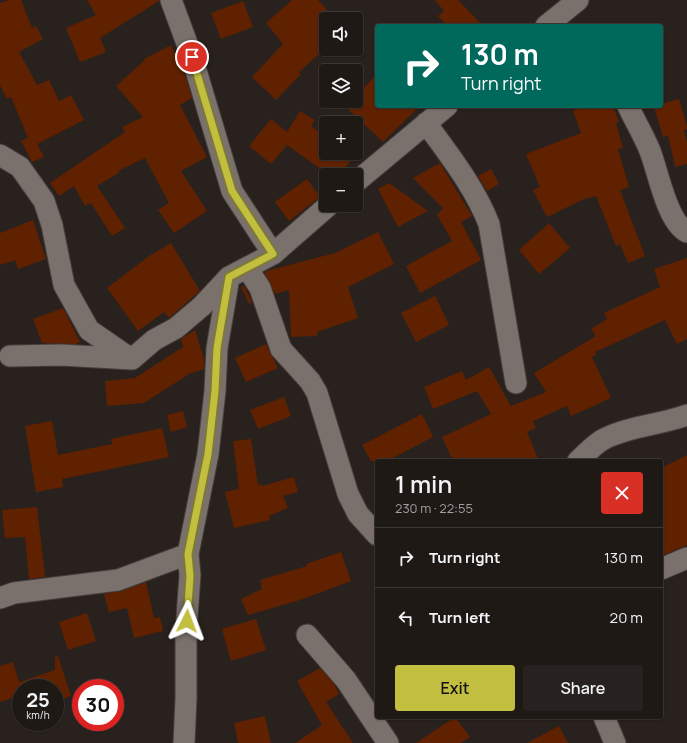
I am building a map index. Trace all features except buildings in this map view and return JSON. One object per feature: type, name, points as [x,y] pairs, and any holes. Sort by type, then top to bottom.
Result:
[{"type":"street","points":[[171,0],[192,57],[232,191],[273,254]]},
{"type":"street","points":[[554,24],[578,0]]},
{"type":"street","points":[[363,176],[445,108]]},
{"type":"street","points":[[629,108],[650,150],[672,215],[687,232]]},
{"type":"street","points":[[426,123],[463,175],[480,202],[489,224],[516,382]]},
{"type":"street","points":[[0,155],[20,167],[44,201],[52,225],[64,285],[89,330],[132,359]]},
{"type":"street","points":[[10,356],[61,355],[132,359],[154,340],[176,328],[238,272],[273,254],[321,212]]},
{"type":"street","points":[[238,272],[260,288],[281,349],[310,381],[317,393],[348,494],[358,514],[375,533]]},
{"type":"street","points":[[184,743],[186,698],[186,630],[190,576],[188,554],[208,454],[215,391],[217,348],[238,272]]},
{"type":"street","points":[[580,459],[602,440],[624,431],[687,416]]},
{"type":"street","points":[[0,598],[14,593],[118,580],[188,554]]},
{"type":"street","points":[[663,568],[687,558]]},
{"type":"street","points":[[307,636],[346,680],[388,743]]},
{"type":"street","points":[[605,719],[615,743]]},
{"type":"route","points":[[187,621],[190,576],[188,554],[208,454],[221,314],[229,277],[273,254],[232,191],[192,57]]}]
